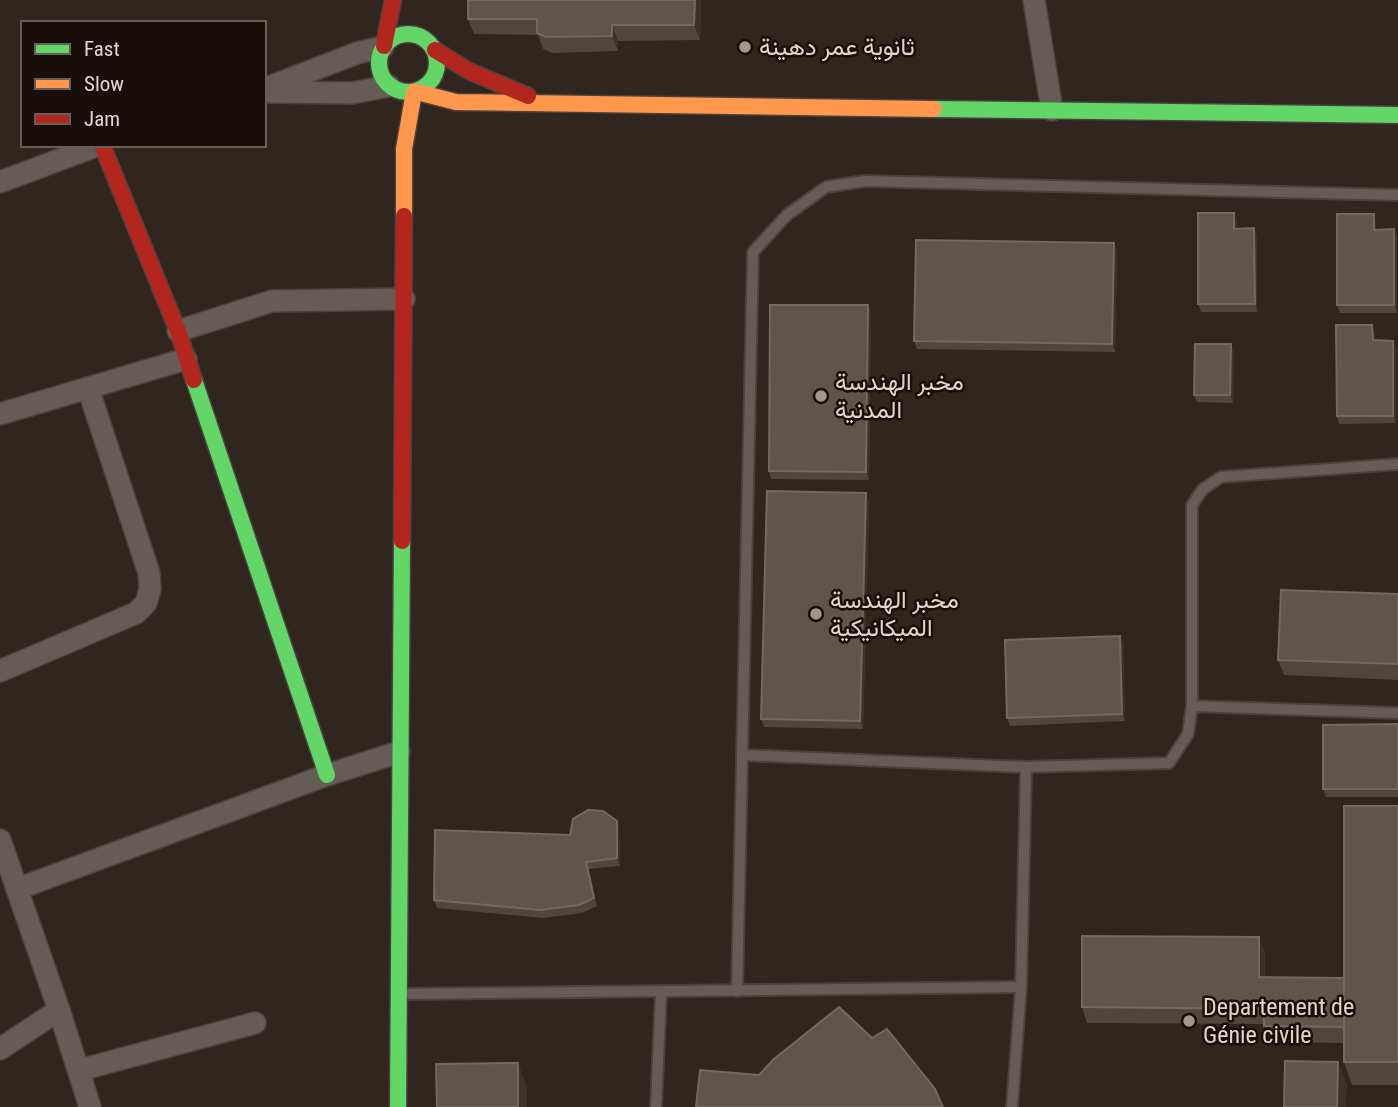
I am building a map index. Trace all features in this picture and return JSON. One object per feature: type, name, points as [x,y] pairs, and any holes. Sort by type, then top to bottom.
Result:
[{"type":"street","points":[[393,0],[378,63],[404,149]]},
{"type":"street","points":[[1034,0],[1052,110]]},
{"type":"street","points":[[414,17],[421,37],[435,50],[489,80],[548,103]]},
{"type":"street","points":[[266,90],[357,53],[384,46],[397,36],[421,37]]},
{"type":"street","points":[[266,91],[352,93],[390,98],[415,92],[435,75],[438,67],[435,50]]},
{"type":"street","points":[[415,92],[456,102],[1398,115]]},
{"type":"street","points":[[398,1107],[404,149],[415,92]]},
{"type":"street","points":[[0,183],[95,147]]},
{"type":"street","points":[[101,147],[178,331],[327,775]]},
{"type":"street","points":[[178,331],[271,301],[404,299]]},
{"type":"street","points":[[0,414],[186,359]]},
{"type":"street","points":[[0,671],[136,613],[146,603],[150,589],[145,558],[88,388]]},
{"type":"street","points":[[18,889],[327,775],[399,752]]},
{"type":"street","points":[[0,840],[80,1070],[90,1107]]},
{"type":"street","points":[[0,1049],[59,1010]]},
{"type":"street","points":[[80,1070],[255,1023]]},
{"type":"lane","points":[[737,991],[753,252],[787,215],[826,187],[865,181],[1398,195]]},
{"type":"lane","points":[[742,755],[1026,767],[1170,763],[1188,734],[1192,706],[1192,505],[1203,489],[1221,477],[1398,464]]},
{"type":"lane","points":[[1192,706],[1398,713]]},
{"type":"lane","points":[[1012,1107],[1021,987],[1026,767]]},
{"type":"lane","points":[[398,994],[1021,987]]},
{"type":"lane","points":[[656,1107],[661,993]]},
{"type":"building","points":[[468,0],[695,0],[694,25],[612,25],[612,36],[546,37],[537,33],[537,19],[468,19]]},
{"type":"building","points":[[1198,213],[1234,213],[1234,229],[1254,228],[1255,304],[1198,304]]},
{"type":"building","points":[[1337,214],[1374,214],[1374,230],[1394,229],[1394,305],[1337,305]]},
{"type":"building","points":[[916,240],[1114,243],[1112,344],[914,341]]},
{"type":"building","name":"مخبر الهندسة المدنية","points":[[770,305],[868,305],[866,472],[769,471]]},
{"type":"building","points":[[1336,325],[1372,325],[1373,340],[1393,341],[1393,416],[1337,416]]},
{"type":"building","points":[[1195,344],[1231,344],[1230,395],[1194,395]]},
{"type":"building","name":"مخبر الهندسة الميكانيكية","points":[[767,491],[866,493],[860,721],[761,719]]},
{"type":"building","points":[[1281,590],[1398,594],[1398,664],[1278,660]]},
{"type":"building","points":[[1120,636],[1122,714],[1007,718],[1005,640]]},
{"type":"building","points":[[1398,724],[1398,789],[1323,789],[1323,725]]},
{"type":"building","points":[[1344,806],[1398,806],[1398,1062],[1344,1062]]},
{"type":"building","points":[[588,810],[603,811],[617,821],[617,858],[586,862],[594,898],[579,905],[540,910],[434,900],[435,830],[570,835],[573,819]]},
{"type":"building","points":[[1082,936],[1259,937],[1259,977],[1344,978],[1344,1027],[1264,1026],[1264,1009],[1082,1007]]},
{"type":"building","points":[[839,1007],[872,1038],[887,1029],[935,1089],[943,1107],[696,1107],[700,1070],[759,1075],[774,1059]]},
{"type":"building","points":[[1285,1061],[1338,1062],[1337,1107],[1284,1107]]},
{"type":"building","points":[[518,1063],[518,1107],[437,1107],[436,1064]]},
{"type":"traffic: fast","points":[[402,34],[414,34],[429,42],[437,57],[437,63],[437,69],[429,84],[414,92],[402,92],[387,84],[379,69],[379,57],[387,42],[402,34]]},
{"type":"traffic: fast","points":[[934,109],[1398,115]]},
{"type":"traffic: fast","points":[[194,380],[327,775]]},
{"type":"traffic: fast","points":[[398,1107],[402,541]]},
{"type":"traffic: slow","points":[[404,216],[404,149],[414,92]]},
{"type":"traffic: slow","points":[[417,92],[456,102],[934,109]]},
{"type":"traffic: jam","points":[[384,46],[393,0]]},
{"type":"traffic: jam","points":[[435,50],[469,71],[528,96]]},
{"type":"traffic: jam","points":[[103,147],[178,331],[194,380]]},
{"type":"traffic: jam","points":[[402,541],[404,216]]},
{"type":"place","name":"ثانوية عمر دهينة","points":[[745,47]]},
{"type":"place","name":"مخبر الهندسة المدنية","points":[[821,396]]},
{"type":"place","name":"مخبر الهندسة الميكانيكية","points":[[816,614]]},
{"type":"place","name":"Departement de Génie civile","points":[[1189,1021]]}]
